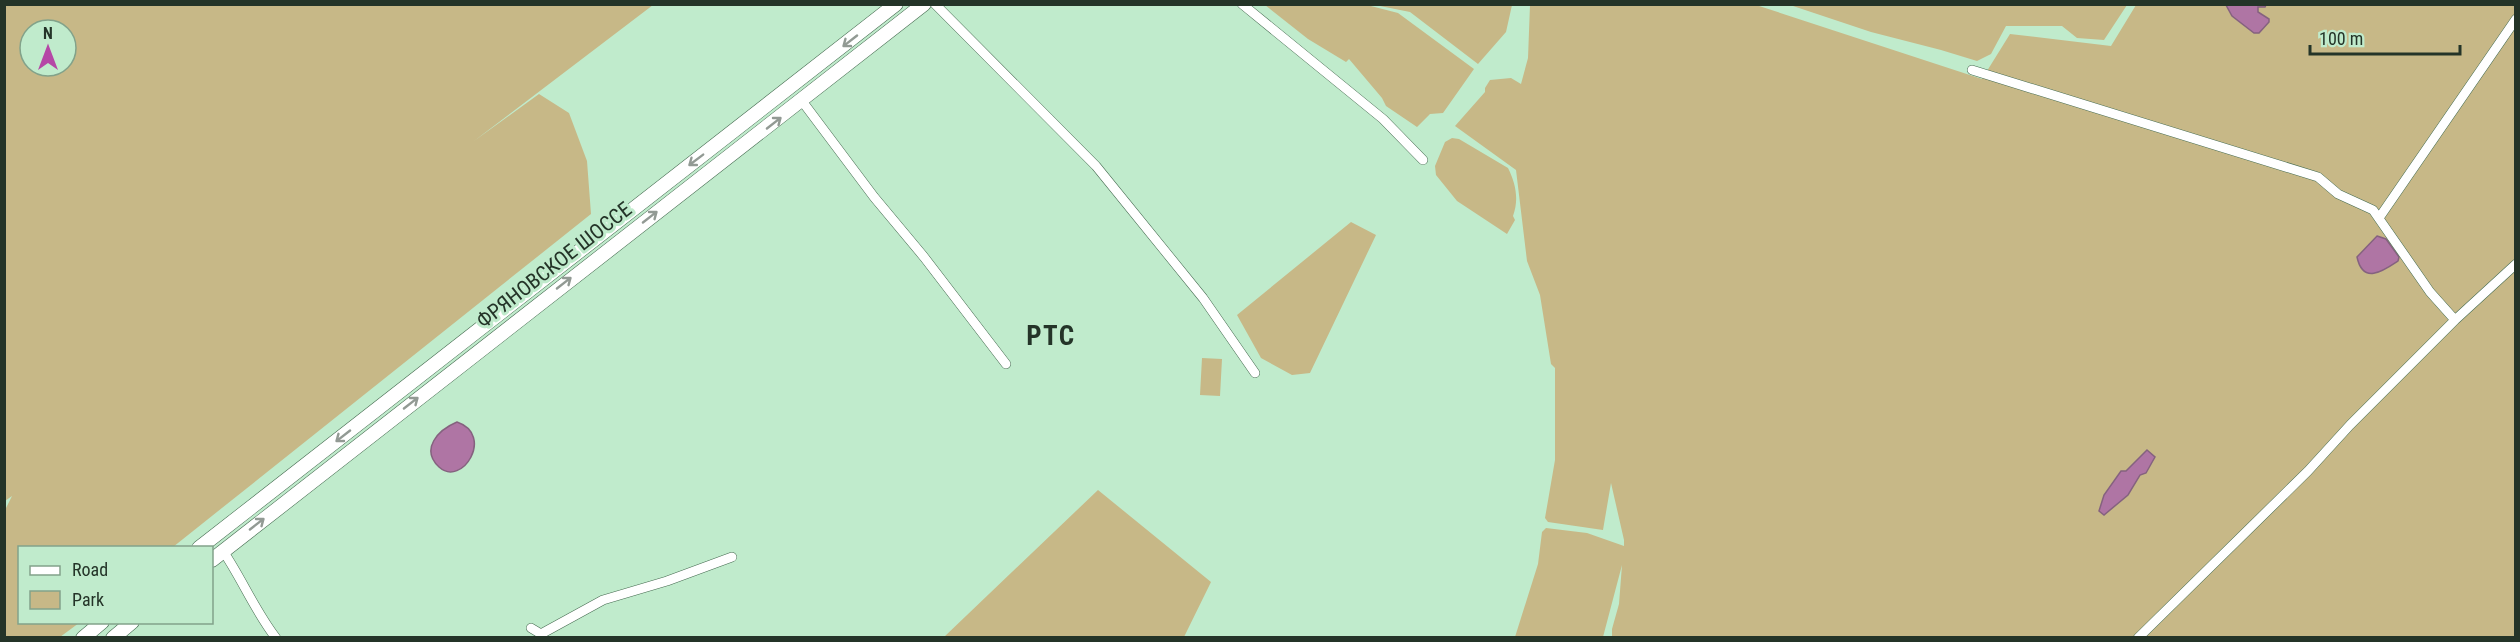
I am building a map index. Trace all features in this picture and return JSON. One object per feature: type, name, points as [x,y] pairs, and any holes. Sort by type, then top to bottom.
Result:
[{"type":"main road","name":"ФРЯНОВСКОЕ ШОССЕ","points":[[202,546],[896,4]]},
{"type":"main road","name":"ФРЯНОВСКОЕ ШОССЕ","points":[[217,556],[924,4]]},
{"type":"main road","points":[[83,638],[100,624]]},
{"type":"main road","points":[[113,638],[130,624]]},
{"type":"street","points":[[935,4],[1096,166],[1203,298],[1255,373]]},
{"type":"street","points":[[1242,4],[1383,119],[1423,160]]},
{"type":"street","points":[[2379,218],[2516,20]]},
{"type":"street","points":[[1972,70],[2299,169],[2318,177],[2338,194],[2373,210],[2430,292],[2455,320]]},
{"type":"street","points":[[802,101],[874,197],[924,257],[1006,364]]},
{"type":"street","points":[[2138,638],[2308,471],[2350,425],[2455,320],[2516,264]]},
{"type":"street","points":[[217,556],[238,573],[276,638]]},
{"type":"street","points":[[531,628],[541,634],[603,600],[667,581],[732,557]]},
{"type":"green space","points":[[5,4],[653,5],[474,141],[539,94],[569,113],[587,161],[591,214],[174,546],[18,546],[18,624],[78,624],[60,637],[5,637],[5,510],[12,496],[5,501]]},
{"type":"green space","points":[[1265,5],[1367,5],[1398,13],[1474,69],[1443,113],[1430,114],[1417,127],[1386,106],[1382,98],[1349,59],[1346,62],[1308,39]]},
{"type":"green space","points":[[1375,5],[1512,5],[1506,32],[1478,64],[1410,12]]},
{"type":"green space","points":[[1530,5],[1756,5],[1982,79],[2010,34],[2111,46],[2136,5],[2515,5],[2515,637],[1612,637],[1619,604],[1622,565],[1603,637],[1515,637],[1538,564],[1542,532],[1546,528],[1587,533],[1624,546],[1611,483],[1603,530],[1548,522],[1545,518],[1555,460],[1555,368],[1551,364],[1540,295],[1527,261],[1516,170],[1455,126],[1485,92],[1490,80],[1511,78],[1521,84],[1528,58]]},
{"type":"green space","points":[[1790,5],[2127,5],[2104,40],[2077,38],[2062,26],[2006,26],[1991,54],[1977,61],[1871,32]]},
{"type":"green space","points":[[1452,138],[1459,139],[1508,168],[1515,186],[1516,198],[1513,216],[1515,220],[1507,234],[1457,201],[1436,175],[1435,166],[1445,142]]},
{"type":"green space","points":[[1351,222],[1376,235],[1310,373],[1292,375],[1261,358],[1237,315]]},
{"type":"green space","points":[[1202,358],[1222,359],[1220,396],[1200,395]]},
{"type":"green space","points":[[1098,490],[1211,582],[1184,637],[944,637]]},
{"type":"shaded area","points":[[2226,5],[2266,5],[2258,7],[2258,12],[2269,19],[2269,22],[2259,33],[2254,33],[2232,16]]},
{"type":"shaded area","points":[[2377,236],[2386,239],[2399,257],[2398,261],[2386,269],[2369,273],[2360,266],[2357,257]]},
{"type":"shaded area","points":[[457,422],[468,429],[473,437],[474,447],[465,465],[457,471],[448,472],[439,467],[434,460],[431,447],[443,430]]},
{"type":"shaded area","points":[[2147,450],[2155,457],[2146,473],[2140,475],[2128,495],[2104,515],[2099,511],[2104,495],[2121,471],[2126,471]]},
{"type":"district","name":"РТС","points":[[1051,336]]}]
